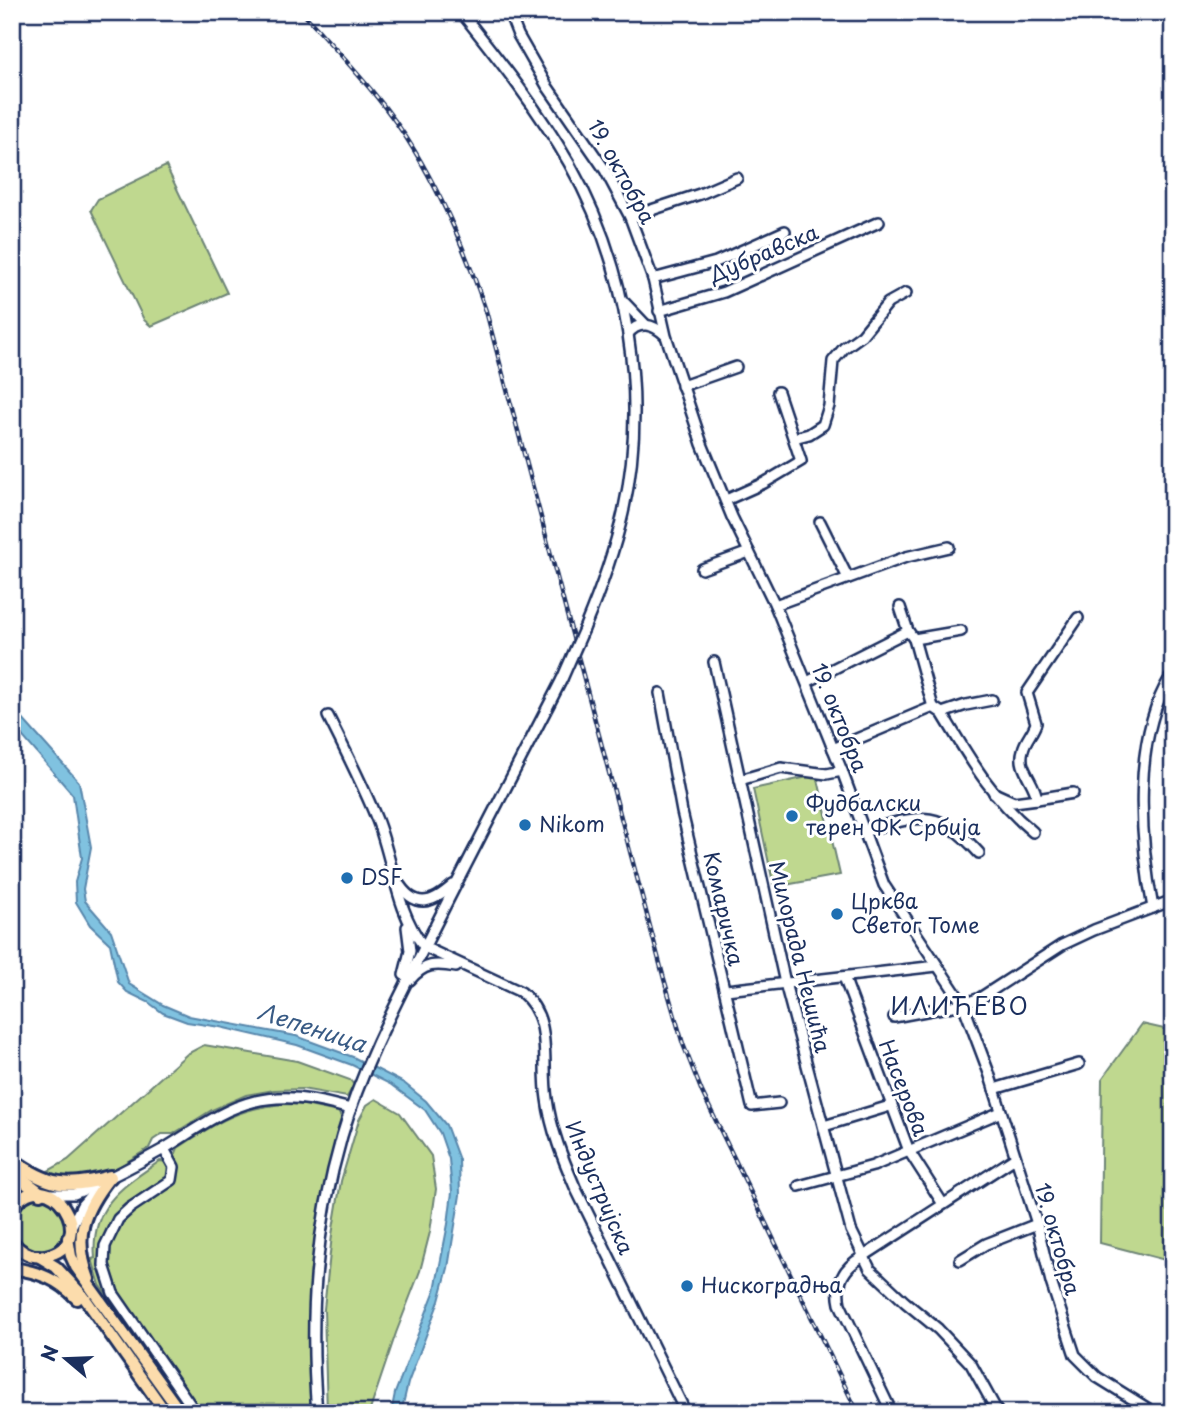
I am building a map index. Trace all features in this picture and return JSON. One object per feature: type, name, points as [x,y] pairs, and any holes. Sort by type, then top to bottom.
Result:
[{"type":"highway","points":[[12,1160],[35,1175],[60,1185],[86,1184],[110,1177]]},
{"type":"highway","points":[[12,1172],[44,1194]]},
{"type":"main road","points":[[93,1288],[82,1253],[83,1223],[94,1198],[110,1177]]},
{"type":"main road","points":[[12,1209],[25,1196],[44,1194],[56,1198],[65,1206],[71,1256],[76,1267],[181,1413]]},
{"type":"main road","points":[[12,1241],[18,1253],[38,1256],[54,1253],[62,1247],[69,1232]]},
{"type":"main road","points":[[38,1256],[56,1267],[92,1307],[166,1413]]},
{"type":"main road","points":[[12,1268],[45,1275],[92,1307]]},
{"type":"street","points":[[317,1413],[312,1311],[315,1272],[332,1176],[351,1109],[401,989],[562,679],[584,629],[613,551],[630,474],[633,416],[628,334],[622,298],[594,215],[569,164],[523,92],[461,12]]},
{"type":"street","name":"19. октобра","points":[[509,12],[518,35],[547,86],[605,170],[630,217],[653,279],[666,336],[702,444],[775,604],[884,885],[963,1004],[1037,1224],[1051,1282],[1075,1355],[1097,1377],[1155,1413]]},
{"type":"street","points":[[630,217],[700,194],[737,178]]},
{"type":"street","name":"Дубравска","points":[[660,314],[724,292],[879,222]]},
{"type":"street","points":[[653,279],[716,262],[785,231]]},
{"type":"street","points":[[794,438],[809,434],[823,425],[829,406],[833,361],[844,348],[863,335],[888,303],[906,293]]},
{"type":"street","points":[[622,298],[634,315],[666,336]]},
{"type":"street","points":[[628,334],[632,328],[658,323],[660,314]]},
{"type":"street","points":[[682,386],[736,367]]},
{"type":"street","points":[[726,500],[764,483],[802,461],[778,392]]},
{"type":"street","points":[[820,522],[848,578]]},
{"type":"street","points":[[775,604],[906,557],[949,547]]},
{"type":"street","points":[[702,569],[749,552]]},
{"type":"street","points":[[900,607],[933,707],[942,713],[977,772],[1016,818],[1033,832]]},
{"type":"street","points":[[1037,799],[1022,766],[1022,752],[1036,723],[1027,693],[1078,618]]},
{"type":"street","points":[[807,682],[911,635],[961,631]]},
{"type":"street","name":"Милорада Нешића","points":[[714,662],[785,983],[851,1230],[870,1269],[898,1297],[938,1328],[971,1364],[998,1413]]},
{"type":"street","points":[[1153,908],[1145,865],[1145,772],[1152,717],[1170,678]]},
{"type":"street","name":"Комаричка","points":[[660,693],[682,812],[752,1106],[779,1103]]},
{"type":"street","points":[[942,713],[966,705],[992,701]]},
{"type":"street","points":[[833,750],[933,707]]},
{"type":"street","points":[[328,716],[377,819],[405,915],[410,951],[403,978],[392,999],[390,1015]]},
{"type":"street","points":[[740,780],[781,768],[827,774],[842,771]]},
{"type":"street","points":[[994,793],[1014,802],[1073,793]]},
{"type":"street","points":[[864,831],[915,818],[934,819],[962,834],[979,853]]},
{"type":"street","points":[[392,875],[403,892],[421,901],[437,898],[456,881]]},
{"type":"street","points":[[894,1017],[963,1004],[999,986],[1062,945],[1173,900]]},
{"type":"street","points":[[405,915],[424,947]]},
{"type":"street","points":[[435,925],[434,938],[440,950],[450,960]]},
{"type":"street","name":"Индустријска","points":[[424,947],[521,992],[530,999],[539,1013],[547,1100],[562,1155],[575,1187],[686,1413]]},
{"type":"street","points":[[401,989],[415,973],[430,965],[468,968]]},
{"type":"street","points":[[726,990],[937,966]]},
{"type":"street","name":"Насерова","points":[[844,977],[909,1151],[943,1204]]},
{"type":"street","points":[[994,1090],[1079,1064]]},
{"type":"street","points":[[44,1194],[74,1194],[164,1149],[191,1130],[237,1106],[275,1097],[303,1098],[351,1109]]},
{"type":"street","points":[[824,1126],[890,1106]]},
{"type":"street","points":[[799,1186],[873,1166],[1000,1112]]},
{"type":"street","points":[[164,1149],[174,1167],[174,1176],[118,1219],[107,1239],[104,1265],[113,1293],[197,1413]]},
{"type":"street","points":[[892,1413],[840,1304],[838,1295],[843,1273],[848,1267],[1015,1158]]},
{"type":"street","points":[[69,1232],[88,1195],[110,1177]]},
{"type":"street","points":[[960,1260],[986,1244],[1037,1224]]},
{"type":"green space","points":[[166,166],[227,293],[151,326],[144,320],[91,210],[98,199]]},
{"type":"green space","name":"Фудбалски терен ФК Србија","points":[[817,775],[840,875],[774,887],[753,789]]},
{"type":"green space","points":[[1142,1024],[1173,1031],[1173,1262],[1100,1243],[1102,1079]]},
{"type":"green space","points":[[204,1045],[297,1061],[350,1080],[354,1085],[347,1097],[302,1089],[246,1095],[212,1110],[173,1134],[162,1134],[153,1140],[149,1148],[106,1175],[81,1180],[58,1177],[48,1171],[68,1160],[187,1054]]},
{"type":"green space","points":[[376,1099],[400,1113],[431,1156],[436,1189],[430,1232],[420,1271],[369,1413],[327,1413],[324,1309],[332,1235],[341,1181],[359,1120],[367,1105]]},
{"type":"green space","points":[[286,1104],[338,1112],[342,1118],[321,1200],[313,1259],[310,1306],[311,1401],[306,1413],[202,1413],[114,1286],[107,1265],[107,1250],[119,1225],[129,1214],[176,1180],[178,1168],[174,1158],[178,1148],[204,1131],[241,1113]]},
{"type":"green space","points":[[160,1161],[167,1162],[170,1166],[170,1176],[114,1219],[104,1246],[103,1274],[195,1413],[190,1413],[100,1285],[92,1259],[95,1258],[95,1240],[103,1211],[121,1189]]},
{"type":"green space","points":[[39,1199],[49,1201],[57,1207],[63,1215],[63,1235],[57,1243],[49,1249],[39,1251],[29,1249],[21,1243],[15,1235],[13,1225],[15,1215],[21,1207],[29,1201]]},
{"type":"water","points":[[12,707],[79,782],[91,847],[83,889],[85,901],[111,931],[129,984],[163,1005],[189,1016],[296,1036],[353,1057],[404,1083],[426,1101],[446,1125],[459,1160],[460,1195],[448,1268],[439,1301],[408,1383],[401,1413],[391,1413],[395,1393],[435,1290],[448,1224],[452,1192],[449,1159],[440,1133],[425,1110],[390,1084],[352,1065],[297,1045],[187,1022],[163,1013],[127,992],[118,982],[110,944],[90,925],[76,902],[75,882],[82,858],[73,795],[12,724]]},
{"type":"railway","points":[[302,12],[361,78],[402,131],[436,189],[463,249],[486,311],[683,1044],[702,1092],[858,1413]]},
{"type":"place","name":"Фудбалски терен ФК Србија","points":[[792,816]]},
{"type":"place","name":"Nikom","points":[[525,825]]},
{"type":"place","name":"DSF","points":[[347,878]]},
{"type":"place","name":"Црква Светог Томе","points":[[837,914]]},
{"type":"place","name":"Нискоградња","points":[[687,1286]]},
{"type":"district","name":"ИЛИЋЕВО","points":[[960,1007]]},
{"type":"water label","name":"Лепеница","points":[[312,1028]]}]
